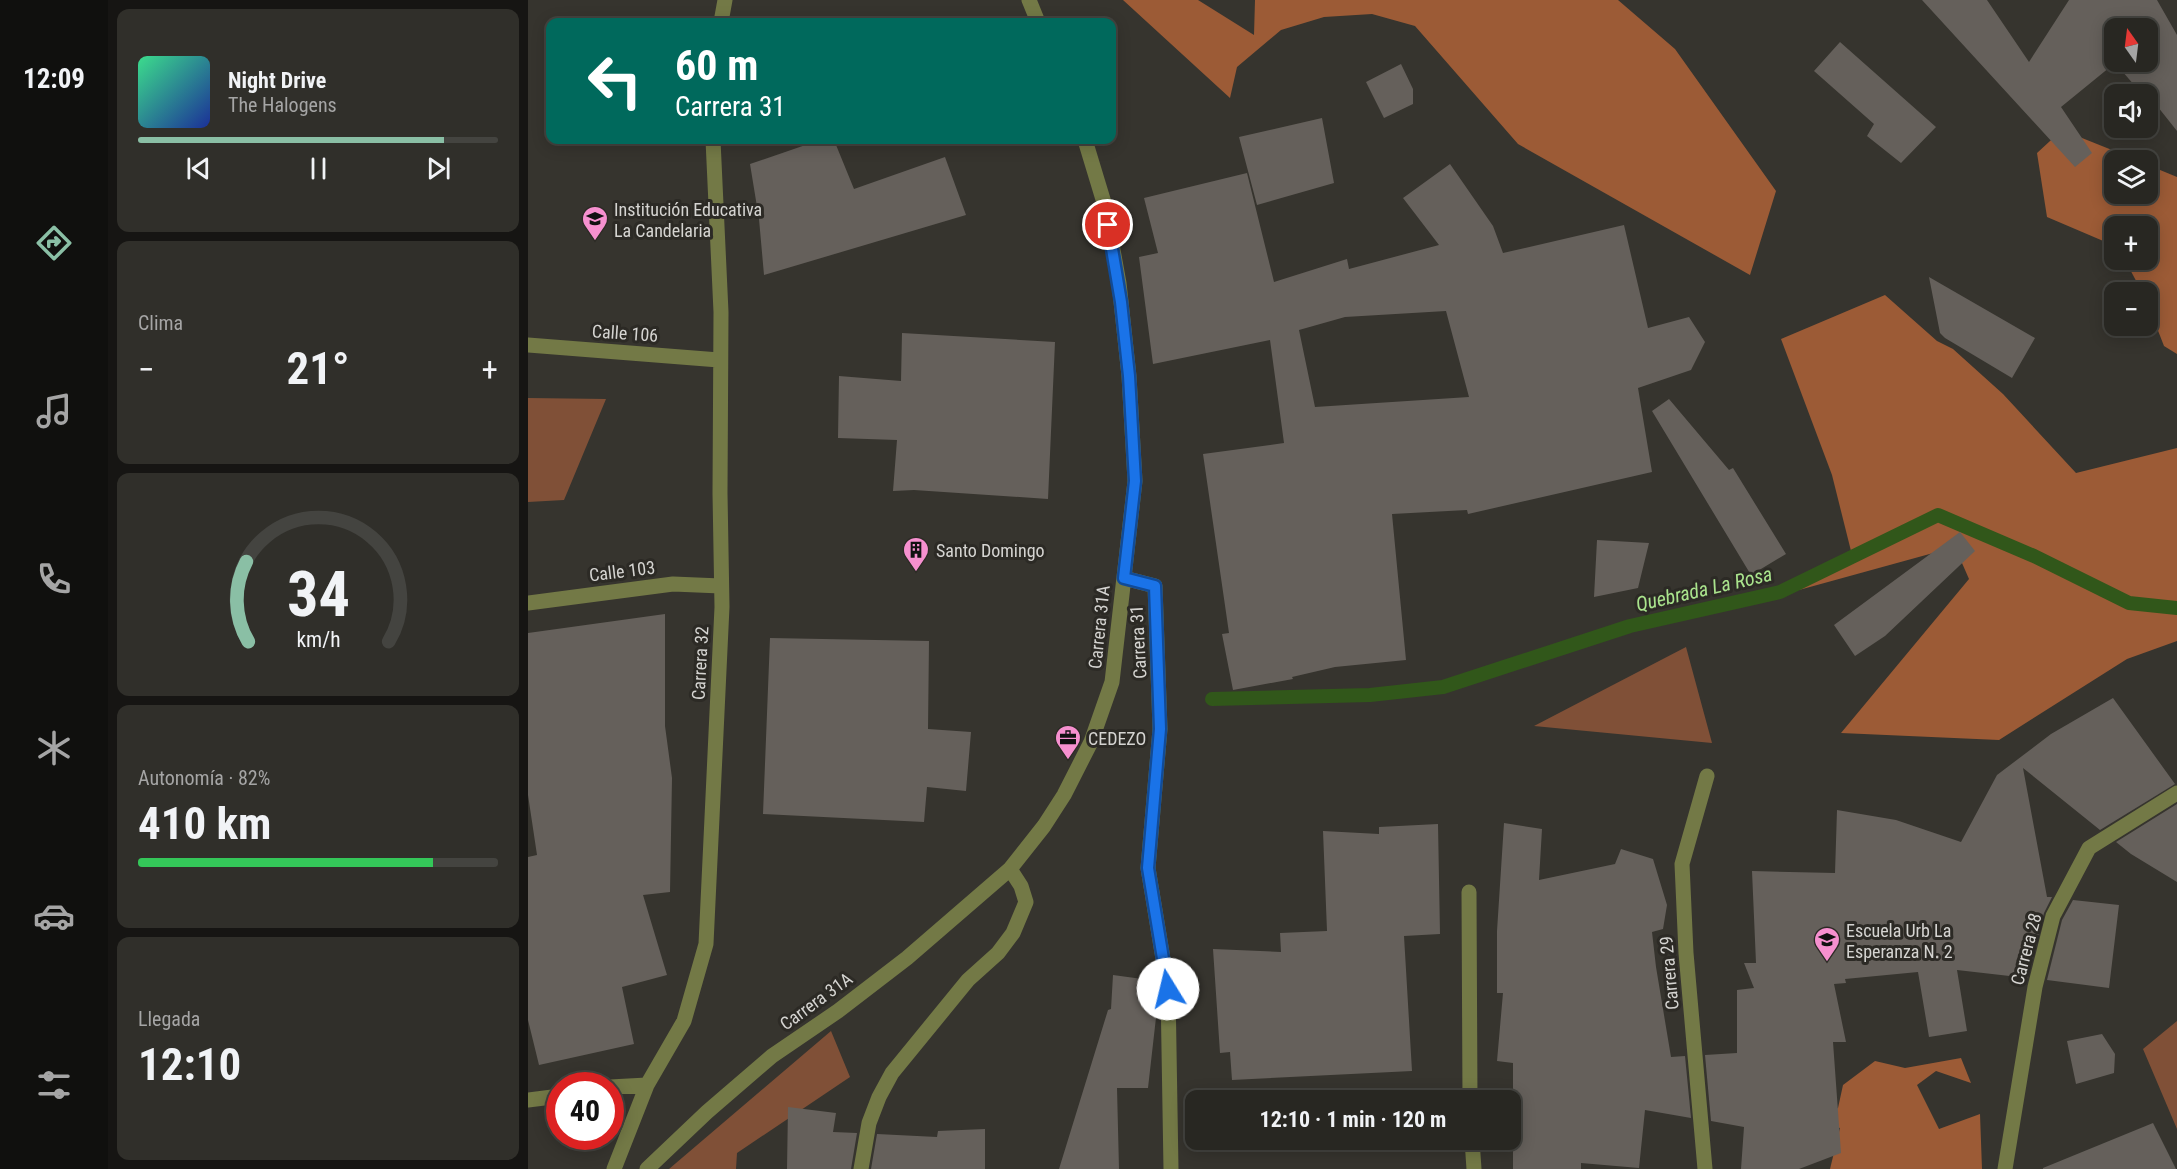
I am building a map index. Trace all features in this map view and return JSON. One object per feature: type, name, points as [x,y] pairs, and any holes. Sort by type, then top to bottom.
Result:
[{"type":"street","points":[[722,18],[724,0]]},
{"type":"street","points":[[1029,0],[1036,18]]},
{"type":"street","name":"Carrera 32","points":[[614,1169],[647,1085],[684,1021],[706,944],[722,586],[720,294],[713,144]]},
{"type":"street","points":[[1086,144],[1105,206],[1119,283],[1129,376],[1135,481],[1124,578]]},
{"type":"street","name":"Calle 106","points":[[528,345],[719,360]]},
{"type":"street","name":"Carrera 31A","points":[[648,1169],[707,1112],[772,1056],[838,1011],[907,958],[1010,869],[1044,826],[1064,795],[1091,742],[1112,682],[1120,630],[1124,578]]},
{"type":"street","name":"Carrera 31","points":[[1124,578],[1155,586],[1160,729],[1148,868],[1168,989],[1171,1169]]},
{"type":"street","name":"Calle 103","points":[[528,603],[673,584],[722,586]]},
{"type":"street","name":"Carrera 29","points":[[1705,1169],[1686,953],[1682,864],[1707,776]]},
{"type":"street","name":"Carrera 28","points":[[2005,1169],[2035,987],[2053,916],[2089,848],[2177,794]]},
{"type":"street","points":[[861,1169],[869,1123],[892,1073],[968,980],[998,953],[1013,933],[1026,902],[1022,886],[1010,869]]},
{"type":"street","points":[[1469,892],[1470,1090]]},
{"type":"street","points":[[624,1086],[647,1085]]},
{"type":"street","points":[[528,1100],[546,1098]]},
{"type":"street","points":[[1473,1150],[1474,1169]]},
{"type":"shaded area","points":[[1123,0],[1198,0],[1254,35],[1255,0],[1618,0],[1675,49],[1776,191],[1750,275],[1518,144],[1415,26],[1372,14],[1324,17],[1281,30],[1237,67],[1230,98]]},
{"type":"shaded area","points":[[2062,130],[2112,150],[2104,150],[2104,204],[2158,204],[2158,169],[2177,177],[2177,354],[2164,346],[2158,331],[2158,282],[2137,282],[2130,270],[2158,270],[2158,216],[2104,216],[2104,241],[2047,217],[2037,153]]},
{"type":"shaded area","points":[[1885,295],[1937,341],[1953,349],[2003,394],[2076,473],[2177,448],[2177,641],[2127,659],[1999,740],[1841,733],[1969,579],[1955,547],[1799,590],[1852,555],[1832,475],[1781,339]]},
{"type":"shaded area","points":[[528,398],[606,399],[564,500],[528,502]]},
{"type":"shaded area","points":[[1686,647],[1712,743],[1534,726]]},
{"type":"shaded area","points":[[2177,1021],[2177,1129],[2143,1049]]},
{"type":"shaded area","points":[[831,1031],[850,1077],[737,1153],[736,1169],[669,1169]]},
{"type":"shaded area","points":[[1961,1058],[1971,1083],[1936,1071],[1917,1085],[1939,1129],[1980,1114],[1982,1169],[1830,1169],[1840,1128],[1813,1122],[1838,1108],[1843,1085],[1875,1061],[1905,1068]]},
{"type":"building","points":[[1922,0],[1987,0],[2029,62],[2069,0],[2157,0],[2177,35],[2177,131],[2158,107],[2158,84],[2133,84],[2123,72],[2158,72],[2158,18],[2104,18],[2104,72],[2061,107],[2092,153],[2075,167]]},
{"type":"building","points":[[1840,42],[1936,127],[1901,163],[1867,136],[1874,124],[1814,71]]},
{"type":"building","points":[[1401,64],[1413,89],[1413,104],[1384,118],[1366,82]]},
{"type":"building","points":[[1322,118],[1334,183],[1257,205],[1239,137]]},
{"type":"building","points":[[808,144],[836,144],[854,189],[945,157],[966,215],[764,275],[759,219],[750,164]]},
{"type":"building","points":[[1450,164],[1493,226],[1503,253],[1624,225],[1648,328],[1689,317],[1705,342],[1691,370],[1638,388],[1652,472],[1468,514],[1467,510],[1392,514],[1406,660],[1335,667],[1292,677],[1293,679],[1233,690],[1222,634],[1229,633],[1203,454],[1284,443],[1270,340],[1153,364],[1139,257],[1158,253],[1144,198],[1247,173],[1274,282],[1347,259],[1349,269],[1439,245],[1403,198]],"holes":[[[1446,311],[1469,397],[1315,407],[1299,330],[1345,317]]]},
{"type":"building","points":[[1929,277],[2035,338],[2012,378],[1940,333]]},
{"type":"building","points":[[902,333],[1055,342],[1048,499],[914,490],[893,491],[897,440],[838,438],[839,376],[901,381]]},
{"type":"building","points":[[1669,399],[1729,470],[1733,468],[1786,554],[1751,575],[1652,411]]},
{"type":"building","points":[[1960,532],[1975,551],[1885,636],[1855,656],[1834,625]]},
{"type":"building","points":[[1597,540],[1649,543],[1638,588],[1594,597]]},
{"type":"building","points":[[665,614],[665,726],[672,778],[670,892],[643,895],[667,975],[622,987],[634,1044],[539,1065],[528,1020],[528,857],[537,855],[528,795],[528,633]]},
{"type":"building","points":[[770,638],[929,641],[928,729],[971,732],[966,791],[927,787],[924,822],[763,814]]},
{"type":"building","points":[[2113,698],[2175,784],[2100,830],[2023,768],[2047,897],[2052,897],[2044,913],[2027,978],[1957,970],[1967,1031],[1929,1037],[1918,972],[1845,979],[1846,983],[1834,984],[1846,1042],[1833,1042],[1841,1153],[1799,1169],[1741,1169],[1744,1127],[1711,1121],[1705,1055],[1737,1053],[1737,990],[1754,988],[1744,963],[1756,963],[1752,871],[1835,873],[1837,810],[1896,820],[1961,842],[1997,775],[2051,734]]},
{"type":"building","points":[[2177,804],[2177,882],[2131,854],[2116,842]]},
{"type":"building","points":[[1504,823],[1542,829],[1539,880],[1615,864],[1621,849],[1653,859],[1667,905],[1663,929],[1652,932],[1656,967],[1671,1057],[1685,1056],[1691,1118],[1645,1110],[1639,1168],[1581,1163],[1581,1169],[1513,1169],[1513,1150],[1521,1150],[1521,1090],[1513,1090],[1513,1063],[1497,1061],[1503,993],[1497,993],[1497,931]]},
{"type":"building","points":[[1438,824],[1440,934],[1404,936],[1412,1071],[1232,1080],[1230,1052],[1220,1053],[1213,949],[1281,952],[1280,933],[1327,931],[1323,831],[1379,834],[1379,827]]},
{"type":"building","points":[[2073,900],[2119,905],[2109,988],[2047,980],[2062,920]]},
{"type":"building","points":[[1113,975],[1157,981],[1158,1000],[1148,1088],[1117,1088],[1119,1169],[1059,1169],[1108,1010],[1111,1009]]},
{"type":"building","points":[[2102,1034],[2115,1054],[2114,1073],[2076,1084],[2067,1041]]},
{"type":"building","points":[[788,1107],[836,1113],[833,1132],[857,1133],[851,1169],[787,1169]]},
{"type":"building","points":[[2153,1123],[2176,1169],[2043,1169],[2043,1168]]},
{"type":"building","points":[[985,1129],[985,1169],[871,1169],[877,1134],[937,1137],[938,1131]]},
{"type":"waterway","name":"Quebrada La Rosa","points":[[1212,699],[1370,695],[1443,687],[1630,626],[1780,592],[1938,515],[2034,556],[2129,603],[2177,608]]},
{"type":"place","name":"Institución Educativa La Candelaria","points":[[595,242]]},
{"type":"place","name":"Santo Domingo","points":[[916,573]]},
{"type":"place","name":"CEDEZO","points":[[1068,761]]},
{"type":"place","name":"Escuela Urb La Esperanza N. 2","points":[[1827,963]]},
{"type":"route","points":[[1108,225],[1119,283],[1129,376],[1135,481],[1124,578],[1155,586],[1160,729],[1148,868],[1168,989]]}]
